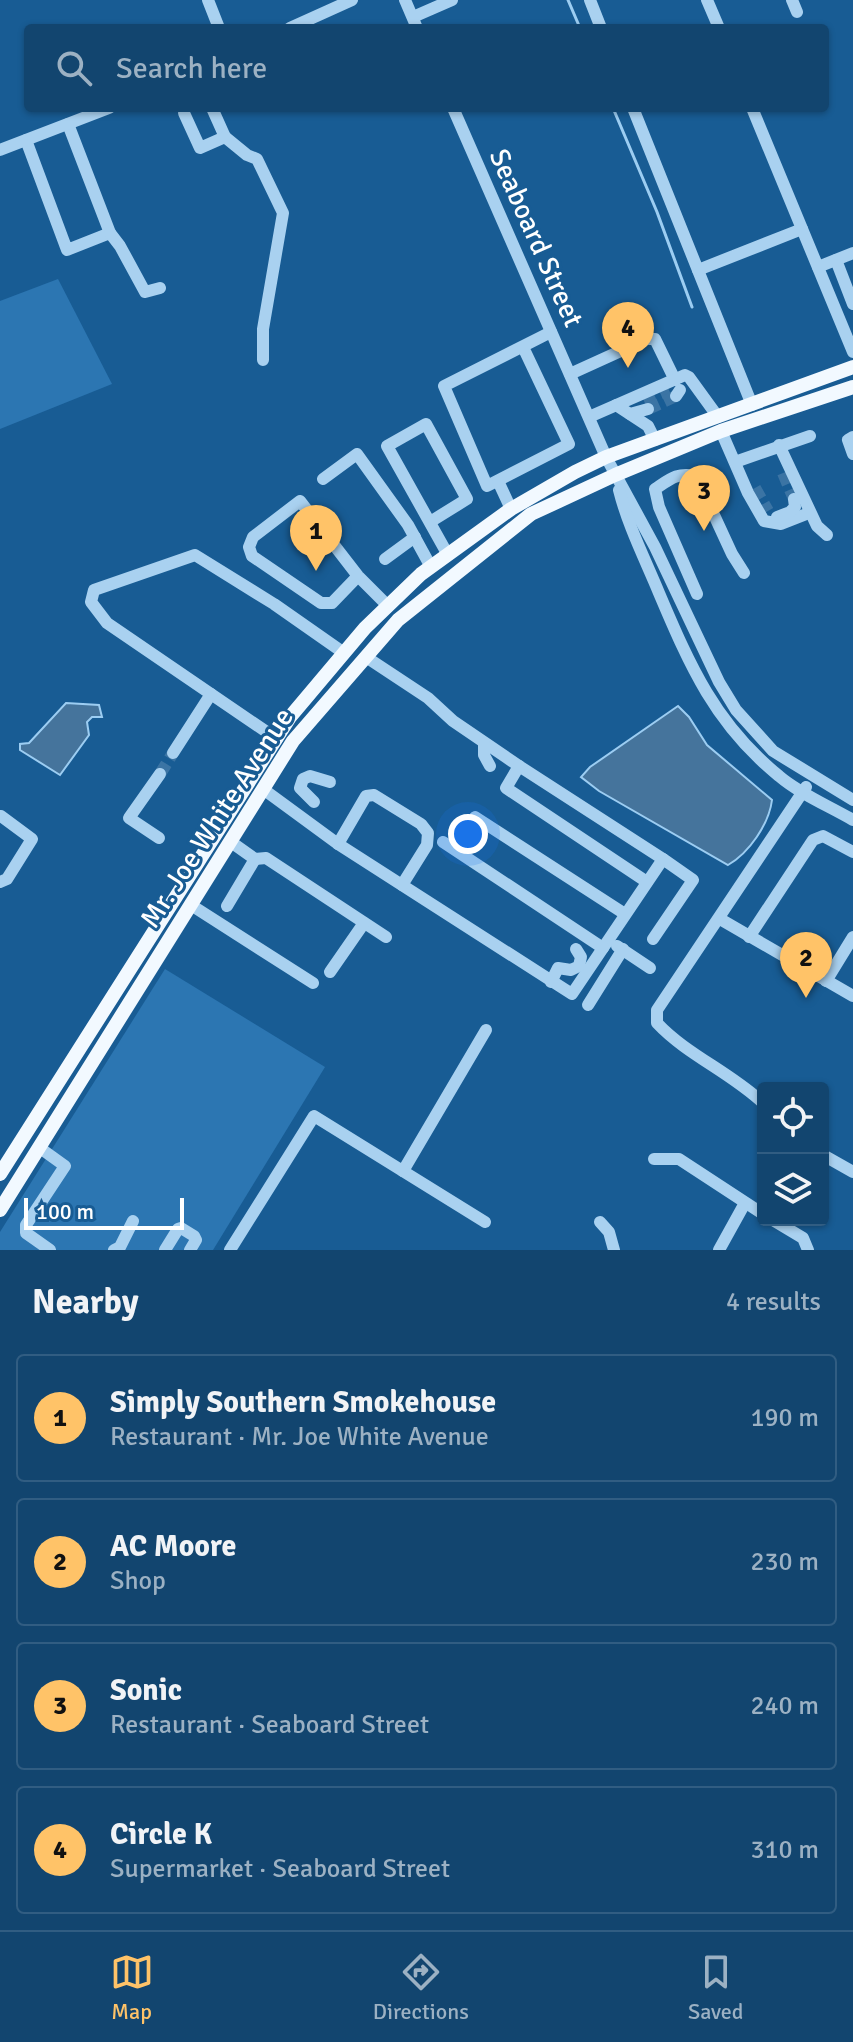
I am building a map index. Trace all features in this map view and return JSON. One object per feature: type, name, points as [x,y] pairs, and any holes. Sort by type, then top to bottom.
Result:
[{"type":"main road","name":"Mr. Joe White Avenue","points":[[0,1210],[293,741],[398,620],[531,514],[719,424],[752,405],[853,367]]},
{"type":"main road","name":"Mr. Joe White Avenue","points":[[0,1174],[290,717],[388,606],[431,567],[511,509],[606,457],[655,440],[853,387]]},
{"type":"street","points":[[208,0],[217,24]]},
{"type":"street","points":[[299,24],[352,0]]},
{"type":"street","points":[[405,0],[415,22],[452,0]]},
{"type":"street","points":[[590,0],[599,24]]},
{"type":"street","points":[[707,0],[717,24]]},
{"type":"street","points":[[0,150],[99,112]]},
{"type":"street","points":[[214,112],[225,137],[257,159],[283,213],[263,329],[263,360]]},
{"type":"street","name":"Seaboard Street","points":[[455,112],[606,457],[655,547],[719,682],[736,710],[773,751],[853,800]]},
{"type":"street","points":[[635,112],[752,405]]},
{"type":"street","points":[[754,112],[853,352]]},
{"type":"street","points":[[184,113],[200,148],[225,137]]},
{"type":"street","points":[[68,124],[110,233],[145,292],[160,288]]},
{"type":"street","points":[[26,140],[67,250],[110,233]]},
{"type":"street","points":[[698,270],[802,229]]},
{"type":"street","points":[[818,267],[853,253]]},
{"type":"street","points":[[836,260],[853,304]]},
{"type":"street","points":[[853,264],[847,274],[853,290]]},
{"type":"street","points":[[523,347],[569,444],[487,486],[444,386],[551,332]]},
{"type":"street","points":[[570,374],[647,339],[655,339],[676,388]]},
{"type":"street","points":[[589,417],[616,405],[676,388],[685,375],[719,424],[764,521],[781,524],[809,513]]},
{"type":"street","points":[[616,405],[640,409],[655,440]]},
{"type":"street","points":[[430,522],[467,499],[426,424],[387,446],[448,555]]},
{"type":"street","points":[[755,488],[746,463],[810,436]]},
{"type":"street","points":[[853,437],[848,440],[853,454]]},
{"type":"street","points":[[735,462],[776,450]]},
{"type":"street","points":[[776,450],[783,473]]},
{"type":"street","points":[[776,450],[809,513],[827,535]]},
{"type":"street","points":[[323,479],[357,454],[415,537],[431,567]]},
{"type":"street","points":[[697,594],[659,507],[655,489],[683,473],[696,476],[744,573]]},
{"type":"street","name":"Seaboard Street","points":[[615,475],[625,515],[700,684],[731,730],[780,778],[853,820]]},
{"type":"street","points":[[498,481],[511,509]]},
{"type":"street","points":[[768,511],[775,517],[781,517],[795,507],[794,499]]},
{"type":"street","points":[[358,576],[332,603],[321,603],[252,556],[249,547],[253,537],[300,501],[358,576],[388,606]]},
{"type":"street","points":[[385,559],[415,537]]},
{"type":"street","points":[[655,547],[673,538]]},
{"type":"street","points":[[277,739],[107,623],[91,602],[94,590],[195,555],[274,604],[344,653]]},
{"type":"street","points":[[366,657],[428,698],[484,743],[693,880],[653,939]]},
{"type":"street","points":[[173,753],[211,694]]},
{"type":"street","points":[[484,743],[484,755],[495,769],[512,778]]},
{"type":"street","points":[[519,766],[506,788],[647,882]]},
{"type":"street","points":[[159,838],[129,818],[160,774]]},
{"type":"street","points":[[314,802],[300,788],[303,779],[310,776],[330,782]]},
{"type":"street","points":[[757,1098],[733,1077],[671,1037],[657,1023],[657,1010],[812,777]]},
{"type":"street","points":[[263,789],[338,844],[572,994],[663,859]]},
{"type":"street","points":[[338,844],[366,796],[374,795],[421,824],[428,833],[427,845],[402,885]]},
{"type":"street","points":[[0,882],[7,879],[32,839],[1,816]]},
{"type":"street","points":[[475,817],[625,914]]},
{"type":"street","points":[[749,937],[813,840],[823,836],[853,852]]},
{"type":"street","points":[[231,842],[255,859],[266,858],[386,937]]},
{"type":"street","points":[[443,842],[605,944],[623,949],[650,968]]},
{"type":"street","points":[[227,906],[255,859]]},
{"type":"street","points":[[191,905],[313,983]]},
{"type":"street","points":[[720,919],[853,996]]},
{"type":"street","points":[[330,972],[364,923]]},
{"type":"street","points":[[826,981],[853,937]]},
{"type":"street","points":[[551,982],[558,968],[571,970],[579,966],[581,957],[576,949]]},
{"type":"street","points":[[588,1005],[623,949]]},
{"type":"street","points":[[403,1171],[486,1030]]},
{"type":"street","points":[[235,1248],[314,1116],[485,1222]]},
{"type":"street","points":[[40,1148],[65,1166],[26,1225],[26,1233],[50,1250]]},
{"type":"street","points":[[829,1158],[853,1172]]},
{"type":"street","points":[[654,1159],[679,1159],[757,1210]]},
{"type":"street","points":[[719,1250],[745,1203]]},
{"type":"street","points":[[114,1250],[120,1247],[133,1221]]},
{"type":"street","points":[[600,1222],[609,1232],[614,1250]]},
{"type":"street","points":[[783,1226],[803,1238],[808,1250]]},
{"type":"street","points":[[165,1250],[181,1228],[196,1240],[190,1250]]},
{"type":"shaded area","points":[[58,279],[112,384],[0,429],[0,301]]},
{"type":"shaded area","points":[[66,703],[99,705],[102,717],[92,717],[87,722],[89,735],[60,775],[20,750],[20,744],[29,743]]},
{"type":"shaded area","points":[[678,706],[707,745],[772,800],[767,819],[757,837],[728,865],[599,791],[581,777],[590,767]]},
{"type":"shaded area","points":[[165,969],[325,1067],[213,1250],[0,1250],[0,1232]]},
{"type":"waterway","points":[[568,0],[578,24]]},
{"type":"waterway","points":[[615,112],[657,212],[692,307]]},
{"type":"tunnel","points":[[644,401],[669,390]]},
{"type":"tunnel","points":[[648,409],[676,396]]},
{"type":"tunnel","points":[[783,473],[794,499]]},
{"type":"tunnel","points":[[755,488],[768,511]]},
{"type":"tunnel","points":[[160,774],[173,753]]},
{"type":"place","name":"Circle K","points":[[628,368]]},
{"type":"place","name":"Sonic","points":[[704,531]]},
{"type":"place","name":"Simply Southern Smokehouse","points":[[316,571]]},
{"type":"place","name":"AC Moore","points":[[806,998]]}]
